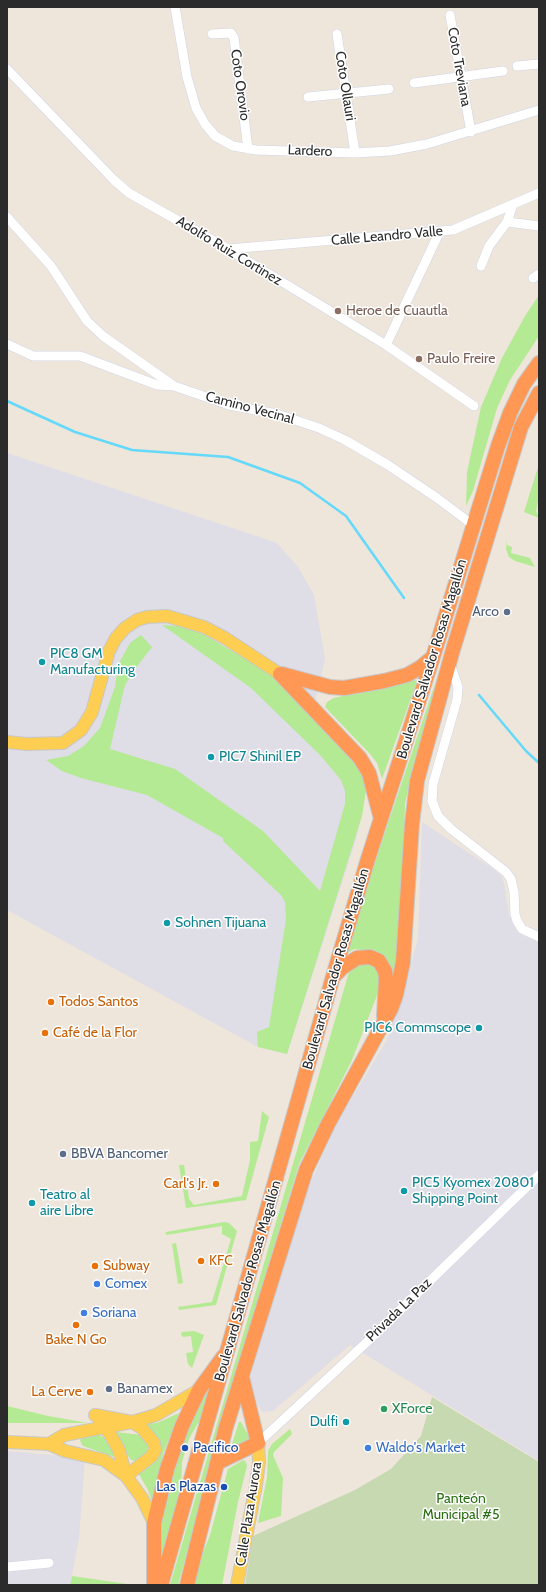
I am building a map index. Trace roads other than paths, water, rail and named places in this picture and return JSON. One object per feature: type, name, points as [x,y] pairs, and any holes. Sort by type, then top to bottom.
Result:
[{"type":"highway","name":"Boulevard Salvador Rosas Magallón","points":[[161,1585],[332,980],[381,820],[433,658],[473,525],[510,412],[524,384],[539,363]]},
{"type":"highway","name":"Boulevard Salvador Rosas Magallón","points":[[187,1585],[217,1463],[241,1376],[306,1170],[325,1129],[383,1024],[396,995],[403,962],[412,824],[417,781],[450,664],[521,427],[539,393]]},
{"type":"highway","points":[[521,427],[539,405]]},
{"type":"highway","points":[[280,674],[330,687],[344,688],[384,681],[407,674],[421,667],[433,658]]},
{"type":"highway","points":[[280,674],[360,758],[369,773],[381,820]]},
{"type":"highway","points":[[332,980],[343,967],[357,958],[370,957],[379,961],[385,971],[386,978],[383,1024]]},
{"type":"highway","points":[[154,1585],[154,1523],[167,1469],[182,1426],[199,1390],[229,1348]]},
{"type":"highway","points":[[217,1463],[258,1444],[241,1376]]},
{"type":"main road","points":[[7,742],[27,744],[62,743],[81,730],[92,712],[109,651],[116,638],[125,628],[137,620],[147,617],[167,616],[204,627],[225,638],[280,674]]},
{"type":"main road","points":[[49,1444],[64,1435],[132,1422],[156,1414],[199,1390]]},
{"type":"main road","points":[[126,1476],[147,1461],[155,1450],[154,1443],[149,1435],[132,1422]]},
{"type":"main road","points":[[105,1427],[119,1450],[126,1476]]},
{"type":"main road","points":[[7,1442],[49,1444],[65,1451],[104,1460],[126,1476],[142,1497],[154,1523]]},
{"type":"main road","name":"Calle Plaza Aurora","points":[[237,1585],[256,1485],[259,1462],[258,1444]]},
{"type":"street","name":"Lardero","points":[[175,7],[186,77],[196,108],[205,124],[215,136],[233,146],[248,149],[355,153],[408,149],[471,132],[539,110]]},
{"type":"street","name":"Coto Treviana","points":[[450,15],[471,132]]},
{"type":"street","name":"Coto Orovio","points":[[212,34],[231,33],[234,38],[248,149]]},
{"type":"street","name":"Coto Ollauri","points":[[337,34],[355,153]]},
{"type":"street","points":[[517,66],[539,64]]},
{"type":"street","name":"Adolfo Ruiz Cortinez","points":[[7,69],[122,187],[228,249],[386,345],[474,406]]},
{"type":"street","points":[[414,83],[503,71]]},
{"type":"street","points":[[308,97],[389,89]]},
{"type":"street","name":"Calle Leandro Valle","points":[[228,249],[440,232],[462,228],[539,193]]},
{"type":"street","points":[[481,266],[489,246],[507,222],[513,204]]},
{"type":"street","points":[[7,217],[51,266],[87,321],[103,336],[174,386]]},
{"type":"street","points":[[507,222],[539,226]]},
{"type":"street","points":[[386,345],[440,232]]},
{"type":"street","name":"Camino Vecinal","points":[[7,344],[33,356],[80,356],[157,385],[174,386],[229,405],[277,414],[319,428],[345,440],[412,480],[473,525]]},
{"type":"street","points":[[450,664],[458,687],[457,700],[433,784],[432,802],[438,816],[451,829],[506,872],[511,880],[514,892],[514,914],[517,921],[522,929],[539,937]]},
{"type":"street","name":"Privada La Paz","points":[[258,1444],[368,1341],[539,1175]]},
{"type":"street","points":[[7,1567],[49,1563]]},
{"type":"waterway","points":[[7,401],[75,432],[132,450],[228,457],[300,483],[346,516],[404,598]]},
{"type":"waterway","points":[[479,695],[526,751],[539,763]]},
{"type":"place","name":"Heroe de Cuautla","points":[[338,311]]},
{"type":"place","name":"Paulo Freire","points":[[419,359]]},
{"type":"place","name":"Arco","points":[[507,612]]},
{"type":"place","name":"PIC8 GM Manufacturing","points":[[42,662]]},
{"type":"place","name":"PIC7 Shinil EP","points":[[211,757]]},
{"type":"place","name":"Sohnen Tijuana","points":[[167,923]]},
{"type":"place","name":"Todos Santos","points":[[51,1002]]},
{"type":"place","name":"PIC6 Commscope","points":[[479,1028]]},
{"type":"place","name":"Café de la Flor","points":[[45,1033]]},
{"type":"place","name":"BBVA Bancomer","points":[[63,1154]]},
{"type":"place","name":"Carl's Jr.","points":[[216,1184]]},
{"type":"place","name":"PIC5 Kyomex 20801 Shipping Point","points":[[404,1191]]},
{"type":"place","name":"Teatro al aire Libre","points":[[32,1203]]},
{"type":"place","name":"KFC","points":[[201,1261]]},
{"type":"place","name":"Subway","points":[[95,1266]]},
{"type":"place","name":"Comex","points":[[97,1284]]},
{"type":"place","name":"Soriana","points":[[84,1313]]},
{"type":"place","name":"Bake N Go","points":[[76,1325]]},
{"type":"place","name":"Banamex","points":[[109,1389]]},
{"type":"place","name":"La Cerve","points":[[90,1392]]},
{"type":"place","name":"XForce","points":[[384,1409]]},
{"type":"place","name":"Dulfi","points":[[346,1422]]},
{"type":"place","name":"Pacifico","points":[[185,1448]]},
{"type":"place","name":"Waldo's Market","points":[[368,1448]]},
{"type":"place","name":"Las Plazas","points":[[224,1487]]},
{"type":"park label","name":"Panteón Municipal #5","points":[[461,1508]]}]
